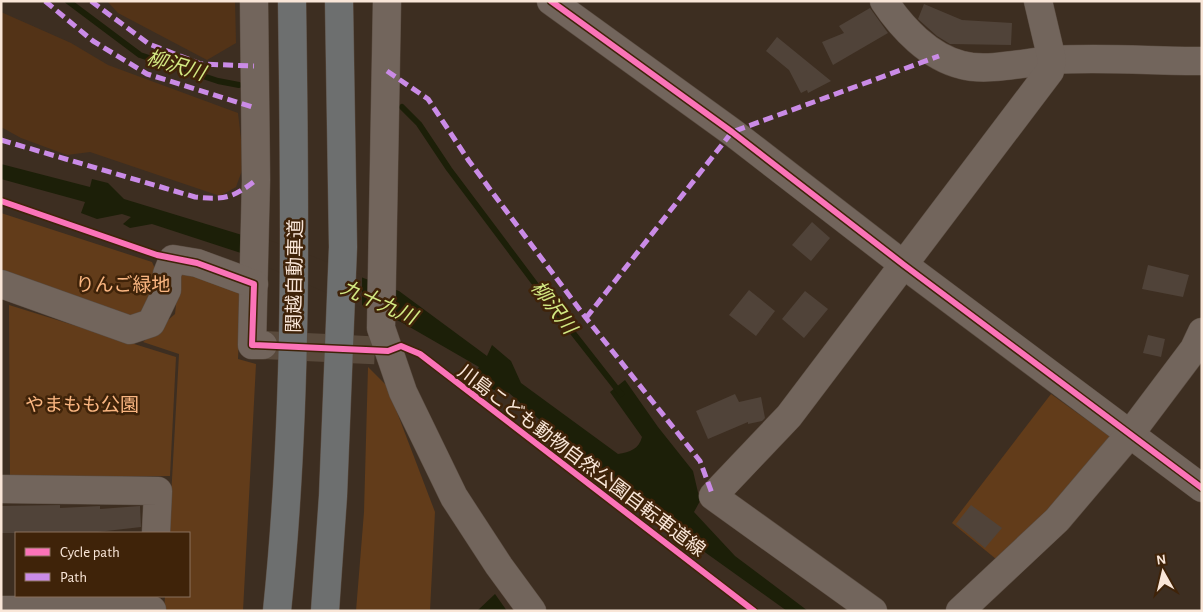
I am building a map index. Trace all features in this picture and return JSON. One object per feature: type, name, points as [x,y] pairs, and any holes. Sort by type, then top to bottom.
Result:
[{"type":"highway","name":"関越自動車道","points":[[277,611],[293,380],[295,232],[292,1]]},
{"type":"highway","points":[[325,611],[333,496],[342,301],[343,247],[339,1]]},
{"type":"street","points":[[254,1],[255,210],[252,345],[263,345]]},
{"type":"street","points":[[387,1],[382,328],[403,392],[454,497],[499,566],[532,611]]},
{"type":"street","points":[[551,1],[732,132],[904,266],[1202,488]]},
{"type":"street","points":[[884,1],[899,24],[938,56],[963,66],[1016,66],[1052,60],[1202,61]]},
{"type":"street","points":[[873,611],[713,496],[789,416],[1050,70],[1052,60],[1038,1]]},
{"type":"street","points":[[1,284],[130,330],[151,323],[167,290],[167,274],[173,259],[198,263],[254,284]]},
{"type":"street","points":[[960,611],[1056,520],[1130,434],[1194,349],[1202,332]]},
{"type":"street","points":[[1,490],[158,491],[156,532]]},
{"type":"street","points":[[1,610],[152,610],[153,597]]},
{"type":"shaded area","points":[[107,1],[235,1],[236,43],[207,60],[118,13]]},
{"type":"shaded area","points":[[1,12],[71,43],[108,65],[238,113],[244,165],[236,187],[220,196],[90,152],[67,155],[21,138],[1,127]]},
{"type":"green space","name":"りんご緑地","points":[[1,213],[152,262],[159,277],[150,311],[132,318],[1,269]]},
{"type":"green space","points":[[180,268],[241,289],[238,359],[256,364],[243,611],[164,611],[165,597],[190,597],[190,532],[169,532],[179,354],[143,342],[175,314]]},
{"type":"green space","name":"やまもも公園","points":[[9,305],[176,357],[170,476],[10,478]]},
{"type":"green space","points":[[368,367],[387,386],[435,512],[430,611],[356,611],[364,512]]},
{"type":"green space","points":[[1051,394],[1112,438],[1075,489],[996,559],[952,523]]},
{"type":"water","name":"九十九川","points":[[1,164],[90,187],[92,179],[108,183],[124,199],[262,241],[399,291],[487,356],[492,345],[511,361],[521,383],[618,454],[633,449],[639,444],[642,437],[610,392],[625,380],[658,427],[693,471],[700,501],[694,512],[735,556],[808,611],[787,611],[632,500],[509,393],[490,389],[473,377],[479,367],[401,322],[247,255],[152,224],[130,228],[123,224],[131,217],[122,214],[97,219],[81,213],[85,202],[1,179]]},
{"type":"water","points":[[495,594],[507,611],[477,611]]},
{"type":"pier","points":[[269,240],[362,275],[362,308],[267,267]]},
{"type":"building","points":[[924,4],[962,20],[1012,23],[1011,45],[950,44],[937,36],[918,19]]},
{"type":"building","points":[[870,8],[888,33],[833,65],[822,42],[844,33],[839,26]]},
{"type":"building","points":[[777,37],[831,81],[808,93],[807,90],[801,93],[789,70],[766,51]]},
{"type":"building","points":[[812,222],[830,238],[811,261],[792,245]]},
{"type":"building","points":[[1148,265],[1189,275],[1183,297],[1142,289]]},
{"type":"building","points":[[749,290],[775,311],[756,336],[729,315]]},
{"type":"building","points":[[805,291],[828,309],[804,338],[782,319]]},
{"type":"building","points":[[1148,335],[1165,339],[1161,357],[1143,353]]},
{"type":"building","points":[[735,394],[739,402],[761,397],[765,418],[762,421],[748,424],[748,422],[708,439],[696,411]]},
{"type":"building","points":[[60,505],[60,508],[100,506],[100,509],[140,506],[141,527],[98,532],[1,533],[1,506]]},
{"type":"building","points":[[971,505],[1002,528],[985,548],[956,524]]},
{"type":"waterway","name":"柳沢川","points":[[68,1],[140,55],[218,81],[239,85]]},
{"type":"waterway","name":"柳沢川","points":[[402,107],[419,124],[449,169],[621,394]]},
{"type":"tunnel","points":[[263,345],[388,351]]},
{"type":"marked path","points":[[45,1],[93,41],[147,74],[256,108]]},
{"type":"marked path","points":[[91,1],[149,44],[201,64],[254,66]]},
{"type":"marked path","points":[[586,318],[732,132],[939,56]]},
{"type":"marked path","points":[[387,71],[428,99],[469,161],[586,318],[700,461],[713,496]]},
{"type":"marked path","points":[[1,140],[195,197],[221,198],[241,191],[256,180]]},
{"type":"cycle path","points":[[551,1],[732,132],[904,265],[1202,488]]},
{"type":"cycle path","name":"川島こども動物自然公園自転車道線","points":[[1,201],[157,255],[197,263],[254,284],[252,345],[388,351],[401,346],[420,354],[754,611]]}]
